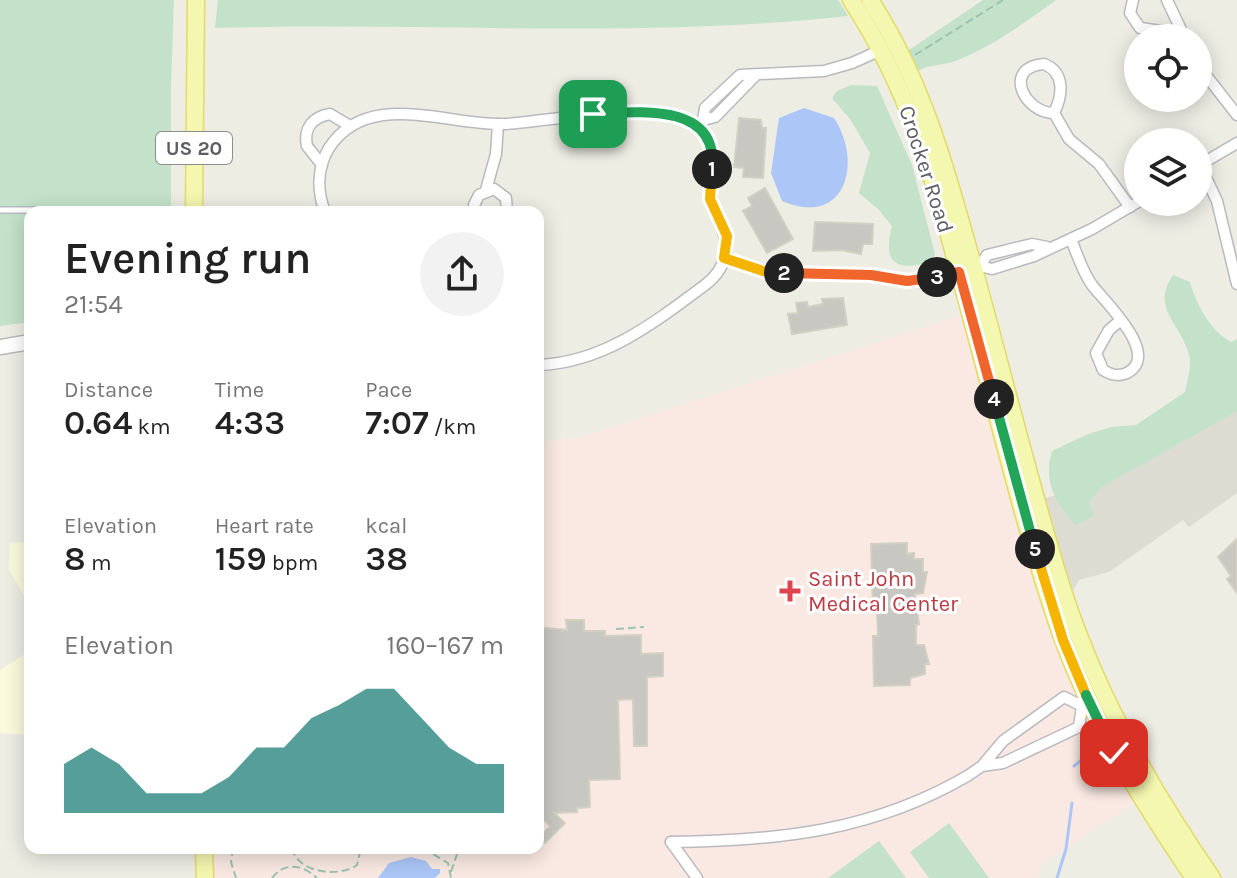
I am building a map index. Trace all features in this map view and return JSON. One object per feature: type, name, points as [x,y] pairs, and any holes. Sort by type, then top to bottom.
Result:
[{"type":"main road","name":"US 20","points":[[194,206],[196,0]]},
{"type":"main road","name":"Crocker Road","points":[[851,0],[881,50],[916,126],[971,269]]},
{"type":"main road","name":"Crocker Road","points":[[870,0],[909,70],[935,131],[1091,702],[1143,803],[1194,878]]},
{"type":"main road","points":[[0,347],[24,343]]},
{"type":"main road","name":"Crocker Road","points":[[1091,702],[1114,718],[1155,793],[1212,878]]},
{"type":"main road","points":[[204,854],[205,878]]},
{"type":"street","points":[[1133,0],[1130,13],[1137,24]]},
{"type":"street","points":[[1167,0],[1178,24]]},
{"type":"street","points":[[324,206],[319,184],[322,165],[331,145],[350,126],[371,116],[388,113],[498,124],[593,114],[662,113],[701,124],[715,117],[756,75],[824,71],[881,50]]},
{"type":"street","points":[[1054,113],[1059,101],[1059,76],[1049,65],[1032,66],[1022,76],[1022,91],[1041,110],[1054,113],[1069,139],[1099,164],[1124,193]]},
{"type":"street","points":[[1212,83],[1237,115]]},
{"type":"street","points":[[322,165],[307,146],[308,127],[317,117],[330,114],[350,126]]},
{"type":"street","points":[[476,206],[476,200],[486,190],[496,154],[498,124]]},
{"type":"street","points":[[544,364],[580,359],[616,346],[705,285],[719,271],[727,236],[710,199],[711,150],[701,124]]},
{"type":"street","points":[[1212,158],[1237,143]]},
{"type":"street","points":[[486,190],[494,189],[503,194],[508,206]]},
{"type":"street","points":[[1212,191],[1232,247],[1237,284]]},
{"type":"street","points":[[724,258],[776,273],[871,275],[907,281],[971,269],[992,269],[1034,256],[1124,210]]},
{"type":"street","points":[[1071,239],[1088,278],[1121,320],[1137,346],[1138,356],[1130,371],[1114,375],[1103,370],[1096,353],[1109,330],[1121,320]]},
{"type":"street","points":[[697,878],[671,842],[762,840],[831,829],[918,800],[982,766],[1003,763],[1079,727],[1091,702],[1064,697],[994,749],[982,766]]},
{"type":"lane","points":[[0,210],[24,210]]},
{"type":"path","points":[[914,56],[1003,0]]},
{"type":"path","points":[[616,629],[644,627]]},
{"type":"path","points":[[232,854],[236,878]]},
{"type":"path","points":[[294,854],[303,866],[341,873],[357,865],[360,854]]},
{"type":"path","points":[[434,854],[444,859],[451,878]]},
{"type":"path","points":[[451,873],[458,854]]},
{"type":"path","points":[[272,878],[280,868],[291,865],[317,878]]},
{"type":"shaded area","points":[[0,0],[174,0],[171,206],[24,206],[24,323],[0,326]]},
{"type":"shaded area","points":[[218,0],[838,0],[848,16],[691,27],[215,28]]},
{"type":"shaded area","points":[[983,0],[1056,0],[984,48],[953,62],[916,72],[906,52]]},
{"type":"shaded area","points":[[851,85],[877,86],[912,165],[935,254],[930,262],[907,266],[894,261],[889,248],[892,226],[859,193],[870,153],[850,119],[832,98],[837,91]]},
{"type":"shaded area","points":[[1173,275],[1190,282],[1210,324],[1223,337],[1231,342],[1237,339],[1237,411],[1102,487],[1089,502],[1094,516],[1075,525],[1062,508],[1050,482],[1052,451],[1088,434],[1111,427],[1136,425],[1185,392],[1189,355],[1166,307],[1167,287]]},
{"type":"shaded area","name":"Saint John Medical Center","points":[[965,314],[1067,673],[1104,751],[1135,802],[1042,864],[1037,878],[213,878],[212,854],[544,854],[544,441],[584,436]]},
{"type":"shaded area","points":[[1237,403],[1237,493],[1189,527],[1183,520],[1109,572],[1079,580],[1072,593],[1045,498],[1091,486]]},
{"type":"shaded area","points":[[24,542],[24,596],[9,570],[10,543]]},
{"type":"shaded area","points":[[24,655],[24,735],[0,733],[0,670]]},
{"type":"shaded area","points":[[949,823],[989,878],[929,878],[910,852]]},
{"type":"shaded area","points":[[879,841],[906,878],[828,878]]},
{"type":"water","points":[[804,108],[834,118],[843,135],[847,153],[843,186],[834,198],[821,206],[804,207],[782,201],[771,173],[779,118]]},
{"type":"water","points":[[411,857],[426,861],[432,869],[440,869],[440,873],[435,878],[378,878],[389,863]]},
{"type":"building","points":[[739,118],[761,120],[762,128],[766,128],[763,178],[743,177],[744,168],[734,167]]},
{"type":"building","points":[[765,188],[793,239],[767,253],[743,211],[752,206],[748,198]]},
{"type":"building","points":[[815,222],[873,224],[872,244],[863,244],[861,254],[841,250],[813,251]]},
{"type":"building","points":[[843,298],[847,325],[792,334],[788,314],[798,313],[796,303],[807,302],[808,307],[823,304],[822,299]]},
{"type":"building","points":[[1237,539],[1237,593],[1227,579],[1231,576],[1218,557]]},
{"type":"building","points":[[907,543],[907,554],[914,553],[914,559],[923,559],[923,572],[927,572],[923,593],[915,594],[919,624],[916,625],[916,645],[924,645],[929,664],[925,664],[925,674],[910,678],[910,685],[874,686],[873,636],[878,636],[877,610],[873,610],[871,544]]},
{"type":"building","points":[[566,620],[584,620],[584,631],[605,631],[605,636],[641,635],[641,654],[663,653],[663,676],[647,677],[647,746],[634,746],[633,699],[618,700],[620,779],[589,780],[590,807],[577,808],[577,812],[554,813],[565,823],[545,843],[544,833],[550,826],[544,820],[544,629],[567,630]]},
{"type":"waterway","points":[[1074,766],[1084,758]]},
{"type":"waterway","points":[[1057,878],[1066,849],[1072,803]]},
{"type":"place","name":"Saint John Medical Center","points":[[790,591]]},
{"type":"route","points":[[593,114],[670,114],[684,118],[702,132],[711,150],[713,164],[710,199],[727,236],[724,258],[776,273],[871,275],[907,281],[959,272],[1056,619],[1071,661],[1114,753]]}]
